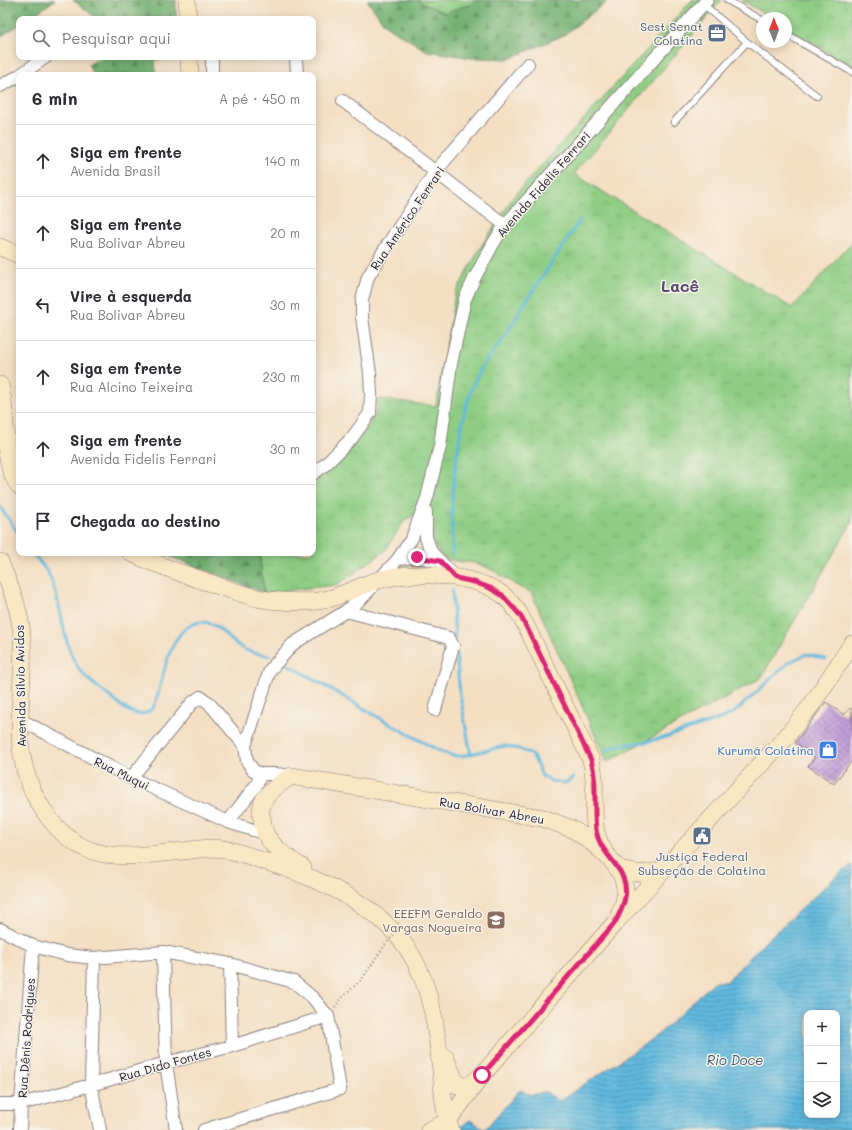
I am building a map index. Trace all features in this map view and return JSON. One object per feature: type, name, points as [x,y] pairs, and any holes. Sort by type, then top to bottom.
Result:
[{"type":"main road","points":[[187,0],[188,16]]},
{"type":"main road","points":[[190,60],[190,72]]},
{"type":"main road","points":[[0,247],[16,254]]},
{"type":"main road","points":[[0,385],[3,400],[8,457],[16,475]]},
{"type":"main road","points":[[138,556],[153,563],[241,594],[278,601],[323,600],[378,580],[417,575],[456,578],[474,582],[490,588],[502,595],[520,615],[591,760],[595,783],[596,831],[598,840],[604,852]]},
{"type":"main road","name":"Avenida Sílvio Avidos","points":[[0,562],[12,590],[20,625],[22,651],[19,719],[23,765],[34,793],[48,818],[66,836],[83,848],[96,853],[123,856],[198,849],[237,852],[314,879],[367,908],[399,937],[410,952],[422,976],[438,1043],[444,1102],[449,1126]]},
{"type":"main road","points":[[438,1043],[457,1085],[466,1086],[474,1083],[614,924],[786,737],[812,704],[852,644]]},
{"type":"main road","points":[[291,776],[275,788],[261,786],[261,817],[266,834],[275,846],[288,858],[342,893]]},
{"type":"main road","name":"Rua Bolivar Abreu","points":[[291,776],[543,818],[568,827],[604,852],[618,868],[626,891],[623,908],[614,924]]},
{"type":"main road","points":[[618,868],[637,874],[647,874],[666,868]]},
{"type":"main road","points":[[429,1130],[449,1126],[482,1075]]},
{"type":"street","name":"Avenida Fidelis Ferrari","points":[[245,746],[270,670],[293,644],[346,611],[362,598],[398,559],[412,538],[427,498],[440,446],[451,364],[465,299],[493,244],[505,225],[705,2]]},
{"type":"street","points":[[24,72],[42,60]]},
{"type":"street","points":[[212,60],[212,72]]},
{"type":"street","points":[[296,60],[297,72]]},
{"type":"street","name":"Rua Américo Ferrari","points":[[316,472],[328,463],[352,438],[370,413],[370,373],[362,317],[362,300],[368,277],[435,172],[528,64]]},
{"type":"street","points":[[0,86],[16,77]]},
{"type":"street","points":[[343,101],[505,225]]},
{"type":"street","name":"Avenida Fidelis Ferrari","points":[[427,498],[425,519],[426,537],[431,552],[456,578]]},
{"type":"street","points":[[398,559],[417,557],[440,561]]},
{"type":"street","points":[[346,611],[449,638],[453,646],[435,710]]},
{"type":"street","points":[[131,778],[192,703],[200,697],[208,702],[245,746],[247,761],[261,786]]},
{"type":"street","name":"Rua Muqui","points":[[19,719],[131,778],[228,822],[266,834]]},
{"type":"street","points":[[228,822],[261,786],[276,774],[291,776]]},
{"type":"street","points":[[0,929],[33,946],[68,955],[94,958],[163,952],[230,964],[294,982],[313,998],[328,1016],[340,1089],[204,1130]]},
{"type":"street","name":"Rua Dênis Rodrigues","points":[[20,1130],[33,946]]},
{"type":"street","points":[[163,952],[166,1063],[176,1130]]},
{"type":"street","points":[[94,958],[91,1085],[100,1130]]},
{"type":"street","points":[[230,964],[232,1046]]},
{"type":"street","name":"Rua Dido Fontes","points":[[0,1104],[21,1104],[232,1046],[328,1016]]},
{"type":"lane","points":[[727,0],[756,17]]},
{"type":"lane","points":[[705,2],[747,42],[818,96]]},
{"type":"lane","points":[[792,37],[852,72]]},
{"type":"lane","points":[[674,122],[747,42]]},
{"type":"path","points":[[328,1016],[342,998],[362,979],[385,945],[402,925]]},
{"type":"green space","points":[[0,0],[55,0],[32,16],[16,16],[16,27],[0,37]]},
{"type":"green space","points":[[73,0],[176,0],[176,16],[94,16]]},
{"type":"green space","points":[[367,0],[418,0],[445,13],[471,4],[475,0],[609,0],[564,35],[509,59],[471,58],[427,51],[385,25]]},
{"type":"green space","points":[[418,0],[475,0],[471,4],[445,13]]},
{"type":"green space","points":[[692,0],[722,0],[574,174],[792,308],[852,242],[852,522],[761,678],[607,762],[531,592],[518,586],[493,570],[479,564],[453,561],[444,558],[434,546],[418,514],[404,521],[385,551],[337,585],[264,593],[260,556],[316,556],[316,480],[343,458],[365,431],[375,415],[379,399],[436,406],[455,294],[482,245],[514,196]]},
{"type":"green space","points":[[742,0],[852,0],[852,67],[792,31],[792,12],[761,12]]},
{"type":"green space","points":[[97,60],[155,60],[156,72],[92,72],[88,65]]},
{"type":"green space","points":[[169,556],[260,556],[264,593]]},
{"type":"water","name":"Rio Doce","points":[[852,866],[852,1130],[456,1130],[470,1120],[485,1129],[520,1090],[531,1095],[546,1092],[559,1101],[641,1047],[661,1032],[714,982],[726,982],[767,940],[841,872]]},
{"type":"building","name":"Kurumá Colatina","points":[[826,702],[844,715],[850,708],[852,709],[852,760],[834,784],[808,766],[815,757],[795,743]]},
{"type":"waterway","points":[[453,554],[452,512],[455,471],[462,422],[472,387],[477,376],[580,220]]},
{"type":"waterway","points":[[0,507],[16,530]]},
{"type":"waterway","points":[[35,556],[50,577],[57,599],[67,643],[79,669],[92,682],[131,712],[144,714],[154,706],[173,645],[182,632],[193,624],[201,622],[208,623],[220,630],[244,649],[270,656]]},
{"type":"waterway","points":[[452,590],[455,638]]},
{"type":"waterway","points":[[456,652],[460,695],[471,755]]},
{"type":"waterway","points":[[606,750],[616,746],[646,742],[666,737],[720,719],[735,712],[789,662],[807,654],[825,659]]},
{"type":"waterway","points":[[285,663],[402,731],[442,752],[453,756],[462,756],[505,746],[519,749],[530,754],[534,758],[542,776],[551,781],[565,783],[573,778]]},
{"type":"place","name":"Sest Senat Colatina","points":[[717,33]]},
{"type":"place","name":"Kurumá Colatina","points":[[828,750]]},
{"type":"place","name":"Justiça Federal Subseção de Colatina","points":[[702,836]]},
{"type":"place","name":"EEEFM Geraldo Vargas Nogueira","points":[[496,920]]},
{"type":"district","name":"Lacê","points":[[680,285]]},
{"type":"route","points":[[417,557],[440,561],[456,578],[474,582],[490,588],[502,595],[520,615],[591,760],[595,783],[595,813],[598,840],[604,852],[618,868],[626,891],[623,908],[614,924],[482,1075]]}]
